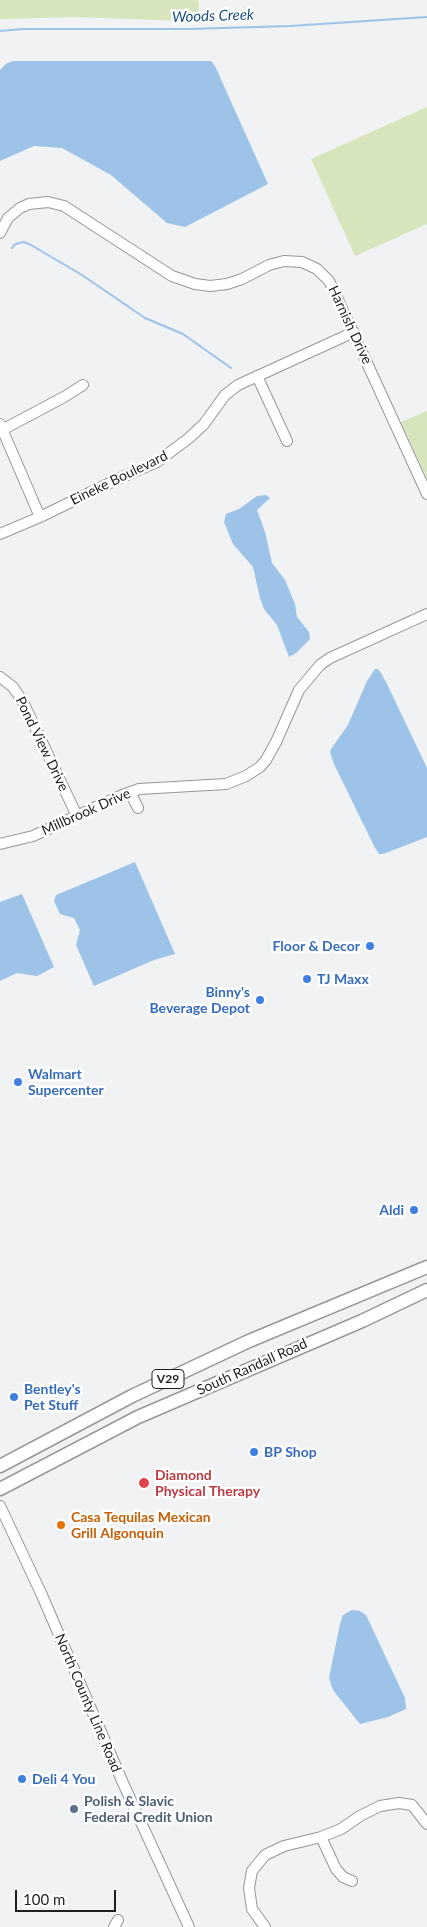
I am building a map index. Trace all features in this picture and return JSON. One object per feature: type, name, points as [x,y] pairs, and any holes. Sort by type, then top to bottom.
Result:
[{"type":"main road","name":"South Randall Road","points":[[0,1466],[132,1396],[248,1341],[427,1267]]},
{"type":"main road","name":"South Randall Road","points":[[0,1490],[138,1417],[362,1321],[427,1290]]},
{"type":"street","name":"Harnish Drive","points":[[0,233],[8,218],[20,208],[29,204],[48,202],[64,206],[172,276],[195,284],[210,286],[226,284],[242,279],[269,265],[284,261],[302,262],[317,268],[329,281],[354,332],[427,494]]},
{"type":"street","name":"Eineke Boulevard","points":[[0,534],[40,517],[167,456],[204,424],[225,394],[238,384],[354,332]]},
{"type":"street","points":[[256,376],[287,441]]},
{"type":"street","points":[[40,517],[1,428],[64,397],[83,384]]},
{"type":"street","name":"Millbrook Drive","points":[[0,844],[33,836],[130,792],[148,787],[226,784],[254,772],[266,760],[298,690],[320,665],[330,658],[427,614]]},
{"type":"street","name":"Pond View Drive","points":[[0,677],[13,687],[23,702],[77,816]]},
{"type":"street","points":[[130,792],[138,808]]},
{"type":"street","name":"North County Line Road","points":[[0,1506],[41,1593],[124,1784],[190,1927]]},
{"type":"street","points":[[265,1927],[252,1909],[249,1897],[252,1871],[265,1855],[275,1849],[321,1837],[341,1829],[360,1816],[380,1806],[408,1802],[412,1804],[427,1824]]},
{"type":"street","points":[[321,1837],[336,1869],[343,1877],[352,1881]]},
{"type":"green space","points":[[0,0],[197,0],[199,3],[198,19],[188,21],[75,17],[0,19]]},
{"type":"green space","points":[[427,107],[427,224],[355,256],[311,159]]},
{"type":"green space","points":[[427,411],[427,478],[401,422]]},
{"type":"water","points":[[14,61],[211,61],[215,66],[268,184],[185,227],[167,223],[111,175],[62,148],[34,146],[0,161],[0,70],[7,63]]},
{"type":"water","points":[[266,495],[270,498],[257,510],[265,532],[272,563],[285,580],[295,604],[297,617],[309,632],[310,639],[296,653],[289,657],[277,625],[264,609],[253,567],[233,544],[224,522],[226,514],[239,509],[257,496]]},
{"type":"water","points":[[375,669],[378,669],[387,684],[427,768],[427,837],[383,854],[379,854],[374,846],[330,752],[348,725],[367,681]]},
{"type":"water","points":[[135,862],[175,954],[154,960],[94,986],[76,945],[80,930],[74,918],[60,914],[54,901],[56,895]]},
{"type":"water","points":[[22,894],[54,967],[37,976],[17,973],[0,981],[0,902]]},
{"type":"water","points":[[352,1610],[360,1611],[366,1615],[405,1698],[406,1709],[388,1717],[360,1724],[333,1690],[329,1678],[343,1615]]},
{"type":"waterway","name":"Woods Creek","points":[[0,31],[23,29],[189,29],[290,26],[427,17]]},
{"type":"waterway","points":[[12,248],[14,245],[24,242],[31,245],[82,275],[145,318],[183,334],[231,368]]},
{"type":"place","name":"Floor & Decor","points":[[370,946]]},
{"type":"place","name":"TJ Maxx","points":[[307,979]]},
{"type":"place","name":"Binny's Beverage Depot","points":[[260,1000]]},
{"type":"place","name":"Walmart Supercenter","points":[[18,1082]]},
{"type":"place","name":"Aldi","points":[[414,1210]]},
{"type":"place","name":"Bentley's Pet Stuff","points":[[14,1397]]},
{"type":"place","name":"BP Shop","points":[[254,1452]]},
{"type":"place","name":"Diamond Physical Therapy","points":[[144,1483]]},
{"type":"place","name":"Casa Tequilas Mexican Grill Algonquin","points":[[61,1525]]},
{"type":"place","name":"Deli 4 You","points":[[22,1779]]},
{"type":"place","name":"Polish & Slavic Federal Credit Union","points":[[74,1809]]}]
